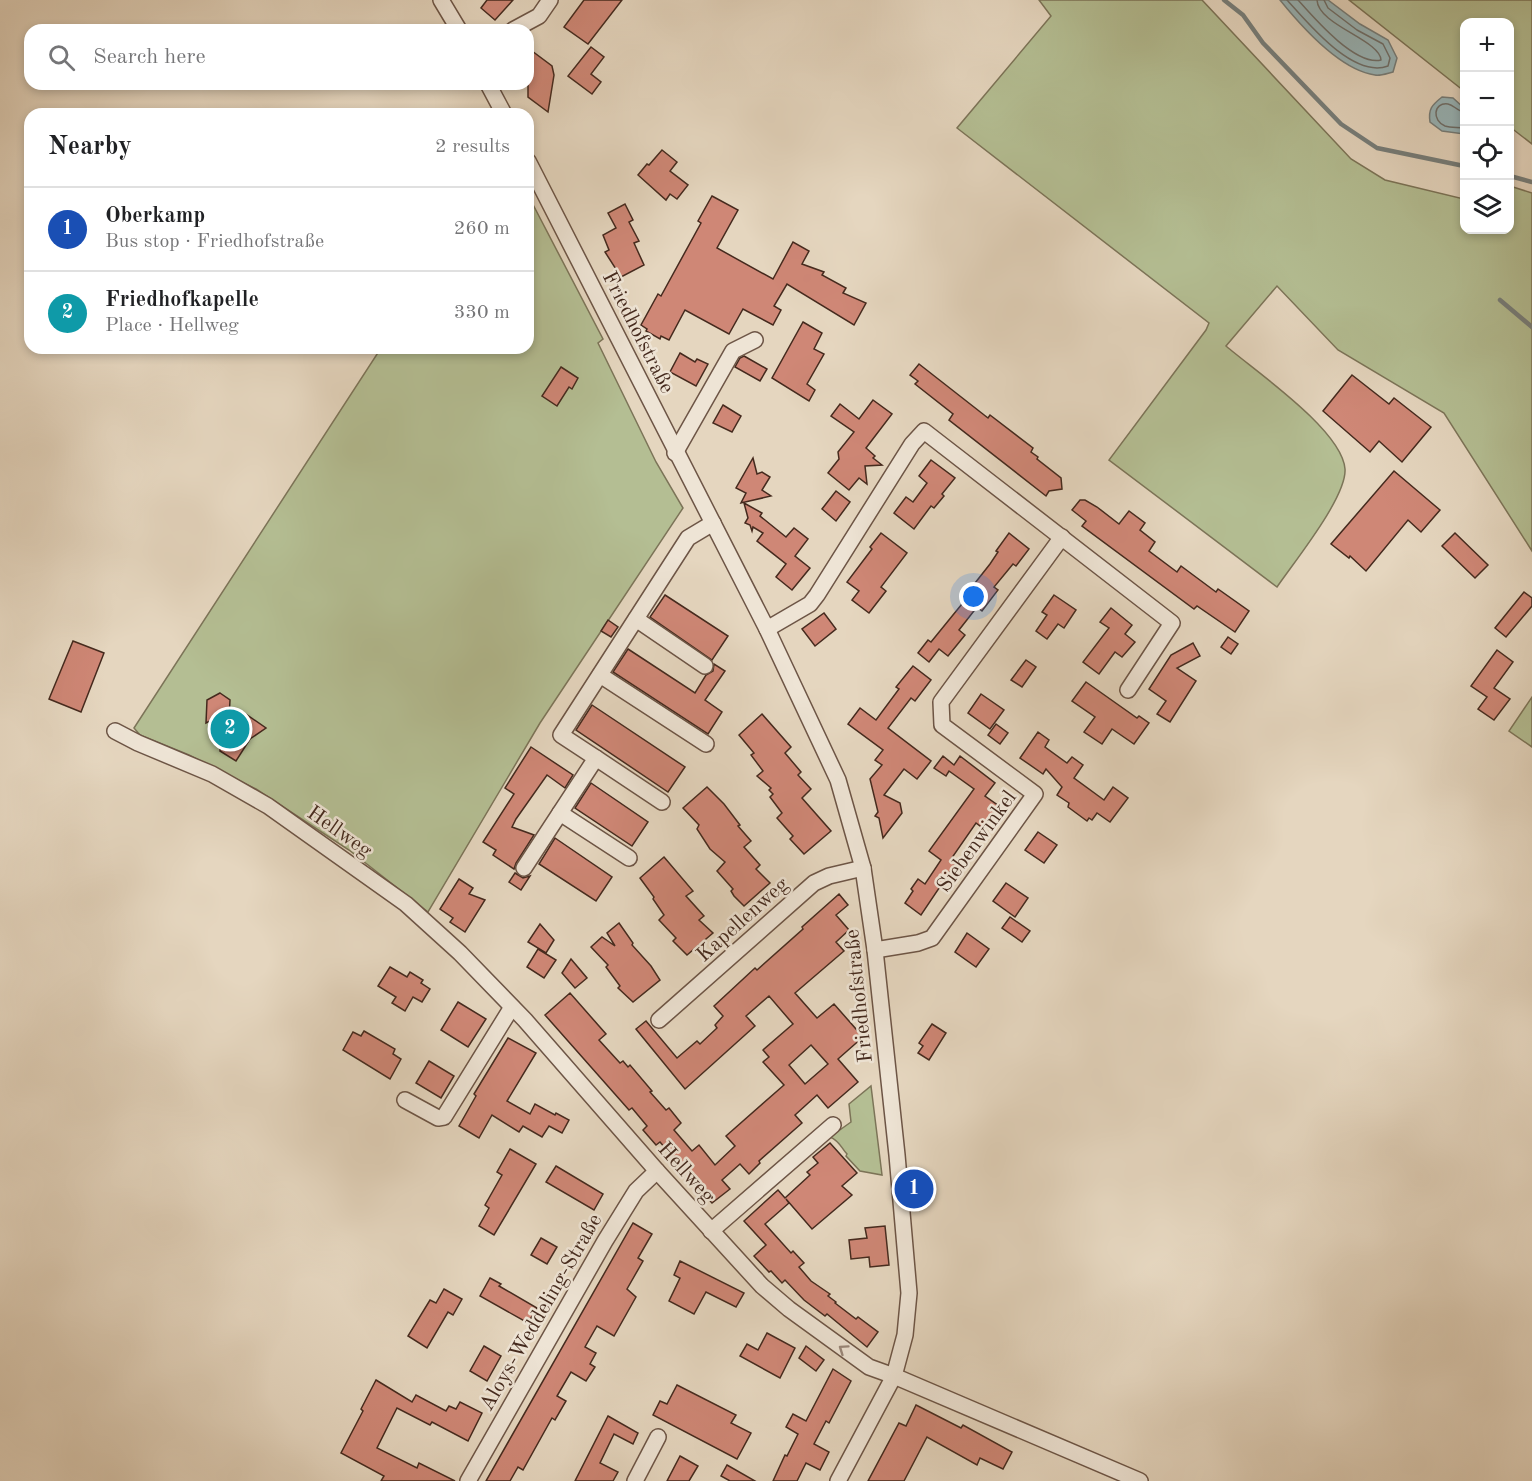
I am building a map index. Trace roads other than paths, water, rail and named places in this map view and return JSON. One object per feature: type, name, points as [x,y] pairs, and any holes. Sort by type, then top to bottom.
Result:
[{"type":"street","points":[[441,0],[455,24]]},
{"type":"street","points":[[524,24],[539,16],[550,0]]},
{"type":"street","points":[[491,90],[501,108]]},
{"type":"street","name":"Friedhofstraße","points":[[534,173],[655,408],[675,453],[767,629],[838,780],[863,868],[875,950],[909,1293],[905,1335],[894,1376],[838,1481]]},
{"type":"street","points":[[675,453],[733,351],[755,340]]},
{"type":"street","points":[[767,629],[810,604],[912,444],[924,431],[1172,623],[1128,690]]},
{"type":"street","points":[[662,802],[561,735],[688,538],[713,523]]},
{"type":"street","name":"Siebenwinkel","points":[[875,950],[918,943],[932,938],[1035,794],[942,725],[941,702],[1062,537]]},
{"type":"street","points":[[636,619],[705,666]]},
{"type":"street","points":[[600,675],[706,744]]},
{"type":"street","name":"Hellweg","points":[[115,731],[212,774],[268,806],[406,904],[460,953],[512,1007],[711,1231],[762,1286],[789,1310],[869,1367],[1137,1480]]},
{"type":"street","points":[[524,868],[597,758]]},
{"type":"street","points":[[560,813],[629,858]]},
{"type":"street","name":"Kapellenweg","points":[[659,1020],[814,884],[829,876],[863,868]]},
{"type":"street","points":[[405,1100],[438,1118],[444,1118],[512,1007]]},
{"type":"street","name":"Hellweg","points":[[711,1231],[833,1125]]},
{"type":"street","name":"Aloys-Weddeling-Straße","points":[[468,1481],[636,1191],[657,1171]]},
{"type":"street","points":[[635,1481],[658,1437]]},
{"type":"water","points":[[1280,0],[1328,0],[1360,24],[1388,40],[1397,58],[1393,72],[1375,75],[1348,65],[1310,34]]},
{"type":"water","points":[[1442,97],[1453,98],[1460,104],[1460,133],[1442,131],[1430,122],[1430,114],[1436,102]]},
{"type":"waterway","points":[[1224,0],[1243,15],[1263,43],[1341,124],[1377,148],[1460,165]]},
{"type":"waterway","points":[[1514,177],[1532,182]]},
{"type":"waterway","points":[[1500,300],[1532,327]]},
{"type":"place","name":"Friedhofkapelle","points":[[230,729]]},
{"type":"place","name":"Oberkamp","points":[[914,1189]]}]
